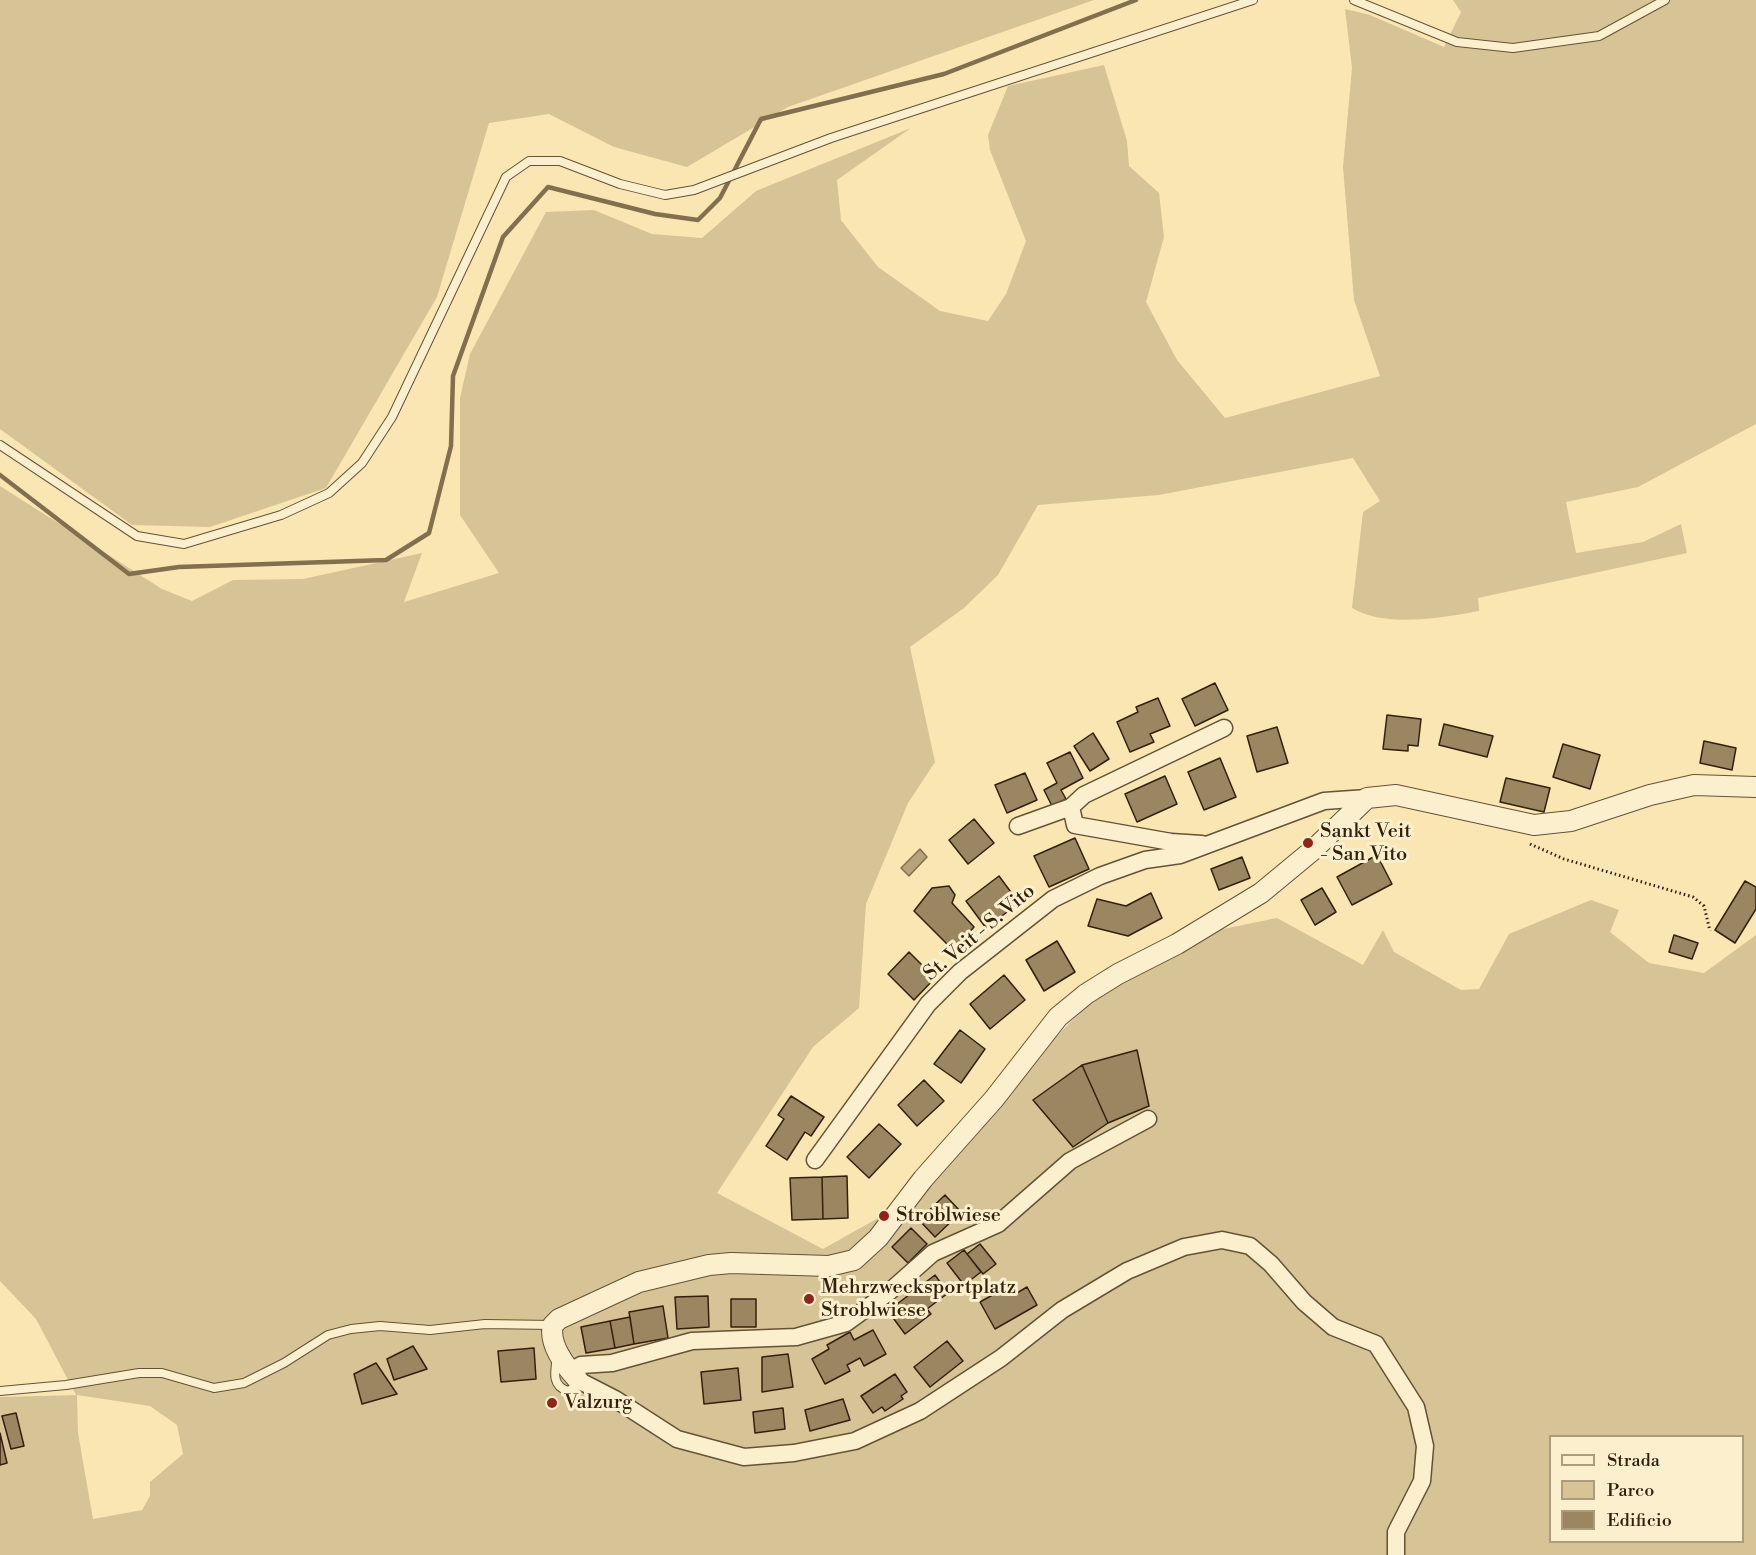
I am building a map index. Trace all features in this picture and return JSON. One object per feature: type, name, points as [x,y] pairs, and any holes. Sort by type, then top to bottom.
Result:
[{"type":"street","points":[[1017,826],[1071,807],[1084,795],[1224,728]]},
{"type":"street","points":[[1396,1555],[1396,1532],[1422,1481],[1425,1446],[1416,1407],[1376,1344],[1333,1327],[1304,1302],[1271,1264],[1250,1246],[1222,1240],[1184,1247],[1127,1271],[1062,1310],[1001,1358],[920,1411],[855,1441],[794,1453],[744,1457],[676,1439],[574,1375],[558,1351],[553,1339],[553,1325],[559,1319],[639,1282],[691,1269],[731,1263],[829,1266],[854,1260],[878,1238],[923,1179],[994,1099],[1058,1017],[1086,994],[1118,974],[1177,944],[1261,893],[1306,857],[1367,798],[1396,795],[1534,825],[1571,821],[1650,795],[1694,785],[1756,787]]},
{"type":"street","name":"St. Veit - S. Vito","points":[[815,1160],[928,1004],[960,972],[1008,932],[1053,899],[1100,876],[1145,860],[1180,855],[1324,801],[1367,798]]},
{"type":"street","name":"St. Veit - S. Vito","points":[[1071,807],[1075,825],[1171,842],[1207,845]]},
{"type":"street","points":[[574,1375],[581,1365],[612,1363],[692,1341],[796,1337],[846,1323],[889,1292],[933,1252],[998,1224],[1070,1161],[1148,1119]]},
{"type":"lane","points":[[0,445],[137,536],[184,544],[281,515],[330,493],[362,463],[392,417],[506,177],[529,161],[560,160],[620,184],[665,195],[694,190],[831,138],[1253,0]]},
{"type":"lane","points":[[1354,0],[1457,42],[1513,48],[1599,36],[1665,0]]},
{"type":"lane","points":[[0,1391],[66,1385],[139,1373],[162,1373],[214,1388],[244,1383],[284,1363],[328,1335],[351,1329],[397,1326],[430,1330],[485,1324],[553,1325]]},
{"type":"path","points":[[1510,820],[1513,831],[1530,844],[1564,860],[1693,897],[1704,906],[1710,931]]},
{"type":"green space","points":[[0,0],[1094,0],[788,107],[687,167],[614,147],[549,114],[489,123],[437,297],[326,488],[210,527],[132,525],[0,429]]},
{"type":"green space","points":[[1453,0],[1756,0],[1756,424],[1638,487],[1566,502],[1576,553],[1643,542],[1681,524],[1687,553],[1478,598],[1479,611],[1414,620],[1397,620],[1365,614],[1352,608],[1363,512],[1380,501],[1353,458],[1159,495],[1038,505],[998,575],[964,608],[910,647],[935,762],[908,803],[866,904],[859,1008],[813,1047],[717,1193],[823,1249],[903,1204],[986,1108],[1118,974],[1213,931],[1277,918],[1363,965],[1383,930],[1394,952],[1461,990],[1479,989],[1509,934],[1591,900],[1619,910],[1610,932],[1649,963],[1704,973],[1756,935],[1756,1555],[0,1555],[0,1397],[76,1395],[36,1319],[0,1281],[0,486],[162,589],[192,601],[233,580],[303,579],[422,553],[404,602],[499,573],[460,515],[460,398],[470,354],[546,212],[594,210],[652,234],[702,238],[756,191],[911,128],[837,180],[841,220],[878,267],[940,311],[988,321],[1006,294],[1026,241],[990,150],[988,135],[1008,86],[1104,65],[1127,141],[1129,166],[1159,193],[1164,237],[1146,302],[1177,360],[1225,418],[1380,376],[1354,300],[1343,167],[1352,68],[1345,9],[1370,15],[1444,47],[1461,12]],"holes":[[[77,1395],[150,1406],[177,1425],[183,1454],[150,1482],[150,1496],[142,1510],[93,1519],[78,1433]]]},
{"type":"shaded area","points":[[920,849],[927,857],[909,876],[901,868]]},
{"type":"building","points":[[1215,683],[1228,710],[1195,726],[1182,699]]},
{"type":"building","points":[[1158,698],[1170,726],[1150,734],[1154,742],[1130,752],[1117,722],[1138,712],[1136,707]]},
{"type":"building","points":[[1387,715],[1421,719],[1418,746],[1408,745],[1408,751],[1383,749]]},
{"type":"building","points":[[1444,724],[1493,736],[1487,757],[1439,745]]},
{"type":"building","points":[[1277,727],[1288,763],[1257,772],[1247,736]]},
{"type":"building","points":[[1093,733],[1109,759],[1090,771],[1074,746]]},
{"type":"building","points":[[1704,741],[1736,748],[1732,770],[1700,763]]},
{"type":"building","points":[[1563,744],[1600,755],[1590,789],[1553,777]]},
{"type":"building","points":[[1070,752],[1083,778],[1061,790],[1066,799],[1052,806],[1044,790],[1057,783],[1047,763]]},
{"type":"building","points":[[1220,758],[1236,797],[1204,810],[1188,772]]},
{"type":"building","points":[[1025,773],[1037,800],[1007,813],[995,785]]},
{"type":"building","points":[[1165,776],[1177,804],[1137,822],[1125,794]]},
{"type":"building","points":[[1506,778],[1550,788],[1544,812],[1500,802]]},
{"type":"building","points":[[974,819],[994,843],[968,864],[949,840]]},
{"type":"building","points":[[1075,838],[1089,869],[1049,887],[1034,856]]},
{"type":"building","points":[[1377,855],[1392,884],[1352,905],[1337,877]]},
{"type":"building","points":[[1242,857],[1250,878],[1219,890],[1211,869]]},
{"type":"building","points":[[999,876],[1019,903],[986,928],[966,901]]},
{"type":"building","points":[[1745,881],[1756,887],[1756,909],[1735,943],[1715,930]]},
{"type":"building","points":[[949,886],[955,895],[952,903],[974,927],[954,951],[914,911],[932,888]]},
{"type":"building","points":[[1322,888],[1336,912],[1315,925],[1301,900]]},
{"type":"building","points":[[1151,893],[1162,918],[1128,936],[1088,926],[1097,899],[1126,906]]},
{"type":"building","points":[[1674,935],[1698,943],[1692,959],[1669,952]]},
{"type":"building","points":[[1057,941],[1075,972],[1044,991],[1026,960]]},
{"type":"building","points":[[909,952],[935,978],[914,1000],[888,974]]},
{"type":"building","points":[[1004,975],[1025,1000],[990,1029],[970,1004]]},
{"type":"building","points":[[960,1030],[985,1049],[961,1083],[934,1064]]},
{"type":"building","points":[[1137,1050],[1149,1106],[1108,1123],[1082,1065]]},
{"type":"building","points":[[1082,1065],[1108,1123],[1073,1147],[1033,1100]]},
{"type":"building","points":[[924,1080],[944,1101],[917,1126],[898,1105]]},
{"type":"building","points":[[791,1096],[824,1117],[811,1136],[805,1132],[787,1160],[766,1146],[784,1119],[778,1115]]},
{"type":"building","points":[[879,1124],[901,1144],[869,1178],[847,1157]]},
{"type":"building","points":[[847,1176],[848,1218],[823,1219],[822,1177]]},
{"type":"building","points":[[822,1177],[823,1219],[792,1220],[790,1178]]},
{"type":"building","points":[[945,1195],[961,1212],[935,1237],[919,1220]]},
{"type":"building","points":[[911,1228],[927,1244],[908,1263],[892,1247]]},
{"type":"building","points":[[980,1244],[996,1264],[983,1274],[967,1254]]},
{"type":"building","points":[[964,1250],[981,1272],[964,1285],[947,1263]]},
{"type":"building","points":[[935,1275],[948,1293],[927,1309],[931,1314],[905,1334],[888,1311]]},
{"type":"building","points":[[1012,1284],[1017,1293],[1027,1287],[1037,1305],[995,1329],[980,1302]]},
{"type":"building","points":[[708,1296],[709,1327],[677,1329],[675,1297]]},
{"type":"building","points":[[731,1299],[756,1299],[756,1327],[731,1327]]},
{"type":"building","points":[[663,1306],[668,1338],[634,1344],[629,1312]]},
{"type":"building","points":[[630,1317],[634,1344],[615,1348],[610,1321]]},
{"type":"building","points":[[610,1321],[615,1348],[586,1353],[581,1327]]},
{"type":"building","points":[[873,1330],[886,1354],[864,1366],[860,1358],[847,1365],[850,1371],[825,1384],[812,1359],[829,1349],[827,1345],[850,1332],[854,1340]]},
{"type":"building","points":[[947,1341],[963,1361],[930,1387],[914,1367]]},
{"type":"building","points":[[413,1346],[427,1369],[394,1380],[387,1359]]},
{"type":"building","points":[[534,1348],[536,1379],[501,1382],[498,1351]]},
{"type":"building","points":[[788,1354],[793,1387],[762,1392],[762,1357]]},
{"type":"building","points":[[376,1363],[397,1394],[362,1404],[354,1374]]},
{"type":"building","points":[[738,1368],[741,1400],[704,1404],[701,1372]]},
{"type":"building","points":[[895,1374],[907,1392],[901,1396],[903,1399],[885,1411],[882,1407],[873,1413],[861,1396]]},
{"type":"building","points":[[843,1399],[850,1420],[810,1431],[805,1410]]},
{"type":"building","points":[[783,1408],[785,1429],[755,1433],[753,1412]]},
{"type":"building","points":[[16,1413],[24,1446],[11,1449],[2,1416]]},
{"type":"building","points":[[0,1433],[7,1463],[0,1465]]},
{"type":"waterway","points":[[0,475],[129,574],[179,567],[386,560],[429,533],[451,446],[453,376],[503,237],[548,187],[655,214],[698,220],[720,198],[761,119],[944,74],[1136,0]]},
{"type":"place","name":"Sankt Veit - San Vito","points":[[1308,843]]},
{"type":"place","name":"Stroblwiese","points":[[884,1216]]},
{"type":"place","name":"Mehrzwecksportplatz Stroblwiese","points":[[809,1299]]},
{"type":"place","name":"Valzurg","points":[[552,1403]]}]
